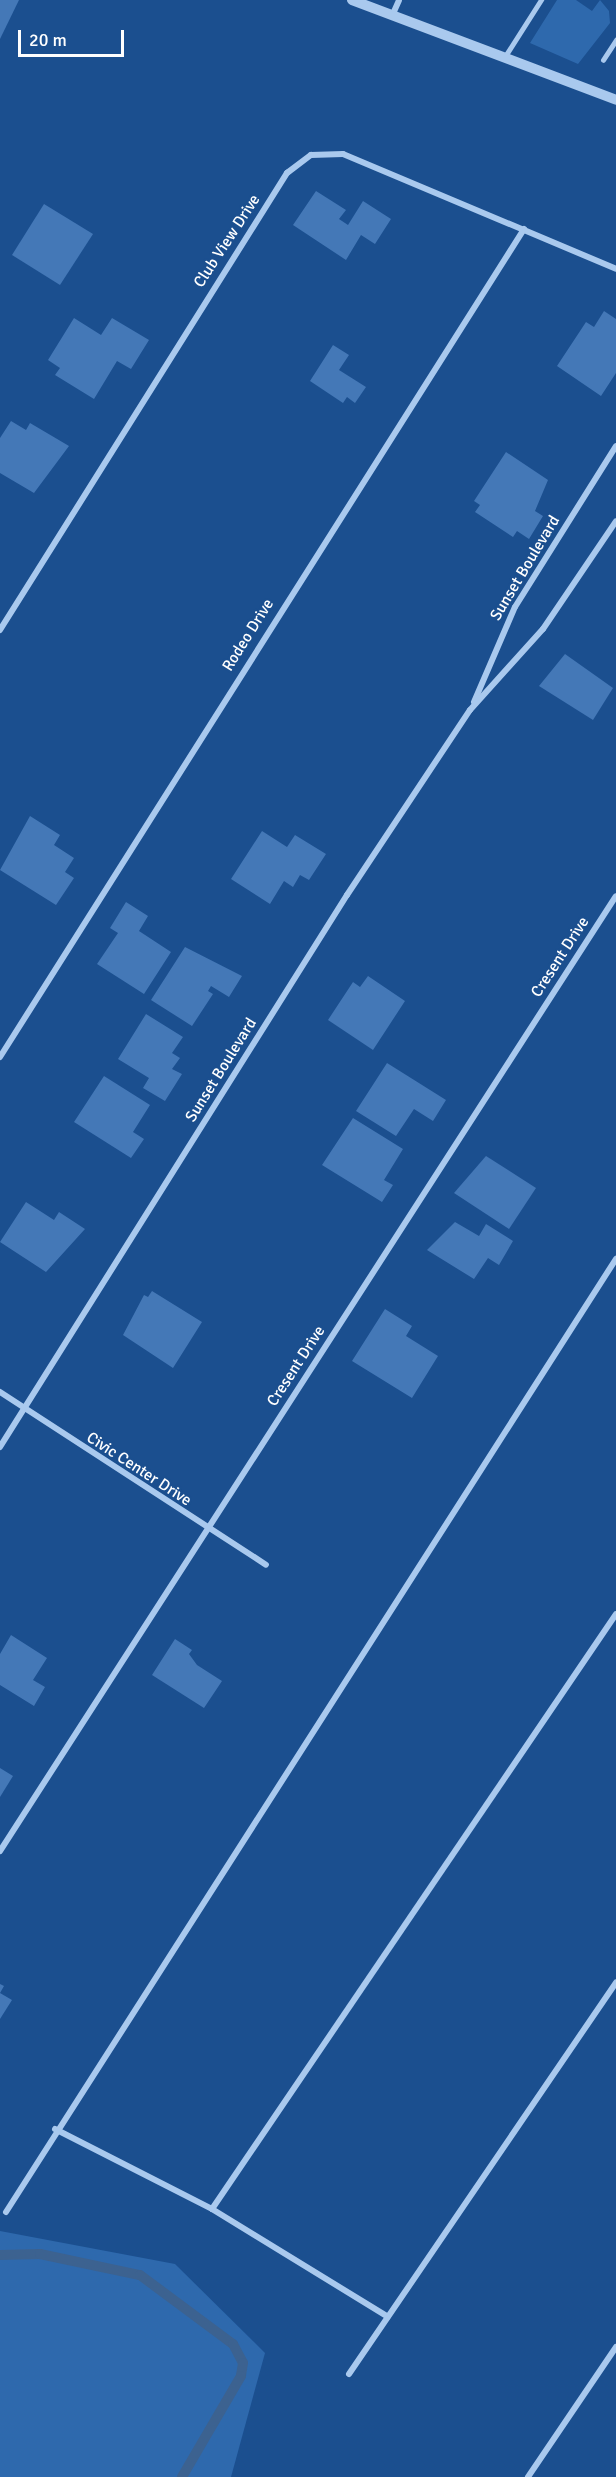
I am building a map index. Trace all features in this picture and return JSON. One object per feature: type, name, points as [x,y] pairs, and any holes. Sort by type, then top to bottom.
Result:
[{"type":"street","points":[[352,0],[391,18],[616,100]]},
{"type":"street","points":[[391,18],[399,0]]},
{"type":"street","name":"Club View Drive","points":[[0,630],[108,452],[298,162],[327,150],[343,154],[616,269]]},
{"type":"street","name":"Rodeo Drive","points":[[0,1057],[524,229]]},
{"type":"street","name":"Sunset Boulevard","points":[[470,711],[515,607],[616,446]]},
{"type":"street","name":"Sunset Boulevard","points":[[0,1447],[347,895],[470,711],[543,629],[616,521]]},
{"type":"street","name":"Cresent Drive","points":[[0,1851],[616,896]]},
{"type":"street","points":[[6,2212],[55,2129],[616,1258]]},
{"type":"street","name":"Civic Center Drive","points":[[0,1392],[207,1530],[266,1564]]},
{"type":"street","points":[[213,2209],[616,1614]]},
{"type":"street","points":[[349,2374],[616,1982]]},
{"type":"street","points":[[55,2129],[213,2209],[388,2317]]},
{"type":"street","points":[[528,2477],[616,2347]]},
{"type":"lane","points":[[504,60],[542,0]]},
{"type":"lane","points":[[603,60],[616,40]]},
{"type":"shaded area","points":[[557,0],[576,0],[592,11],[600,0],[609,11],[610,23],[578,64],[530,43]]},
{"type":"shaded area","points":[[0,2231],[175,2264],[265,2353],[231,2477],[0,2477]]},
{"type":"building","points":[[0,0],[19,0],[0,39]]},
{"type":"building","points":[[316,191],[346,210],[339,219],[348,225],[363,201],[391,219],[375,244],[361,235],[346,260],[293,225]]},
{"type":"building","points":[[44,204],[93,234],[60,285],[12,255]]},
{"type":"building","points":[[604,311],[616,319],[616,373],[601,396],[557,366],[586,322],[594,327]]},
{"type":"building","points":[[74,318],[101,335],[112,318],[149,340],[131,369],[117,361],[94,399],[55,375],[60,368],[48,360]]},
{"type":"building","points":[[333,345],[349,355],[339,370],[366,387],[355,403],[347,397],[343,403],[310,381]]},
{"type":"building","points":[[11,421],[26,430],[30,423],[69,446],[34,493],[0,473],[0,438]]},
{"type":"building","points":[[506,452],[548,480],[535,511],[543,516],[529,539],[517,531],[513,537],[475,512],[480,505],[474,501]]},
{"type":"building","points":[[565,654],[613,688],[593,720],[539,686]]},
{"type":"building","points":[[30,816],[60,835],[54,845],[74,858],[65,872],[74,878],[56,905],[0,870]]},
{"type":"building","points":[[262,831],[287,847],[295,835],[326,854],[309,880],[300,875],[293,887],[284,881],[270,904],[231,879]]},
{"type":"building","points":[[126,902],[148,916],[139,931],[171,952],[144,994],[97,964],[118,933],[110,928]]},
{"type":"building","points":[[185,947],[242,976],[229,997],[211,986],[208,991],[213,994],[192,1026],[151,1000]]},
{"type":"building","points":[[368,976],[405,1001],[373,1050],[328,1020],[353,982],[360,987]]},
{"type":"building","points":[[146,1014],[183,1037],[172,1053],[180,1058],[172,1069],[182,1074],[165,1101],[143,1088],[149,1078],[118,1059]]},
{"type":"building","points":[[387,1063],[446,1100],[433,1121],[414,1109],[396,1136],[356,1111]]},
{"type":"building","points":[[104,1076],[150,1105],[133,1132],[144,1139],[131,1158],[74,1122]]},
{"type":"building","points":[[353,1118],[403,1149],[384,1180],[393,1185],[382,1202],[322,1165]]},
{"type":"building","points":[[486,1156],[536,1188],[509,1229],[454,1193]]},
{"type":"building","points":[[26,1202],[54,1220],[59,1212],[85,1229],[46,1272],[0,1242]]},
{"type":"building","points":[[455,1222],[479,1236],[486,1224],[513,1241],[499,1265],[488,1258],[474,1279],[427,1250]]},
{"type":"building","points":[[152,1291],[202,1322],[173,1368],[123,1335],[144,1295],[148,1297]]},
{"type":"building","points":[[385,1309],[412,1326],[406,1336],[438,1356],[412,1398],[352,1361]]},
{"type":"building","points":[[11,1635],[47,1658],[33,1680],[45,1687],[34,1706],[0,1685],[0,1654]]},
{"type":"building","points":[[175,1639],[192,1650],[189,1654],[197,1665],[222,1681],[204,1708],[152,1675]]},
{"type":"building","points":[[0,1768],[13,1776],[0,1797]]},
{"type":"building","points":[[0,1993],[12,2000],[0,2019]]},
{"type":"waterway","points":[[0,2255],[40,2254],[140,2275],[233,2344],[243,2363],[241,2376],[182,2477]]}]
